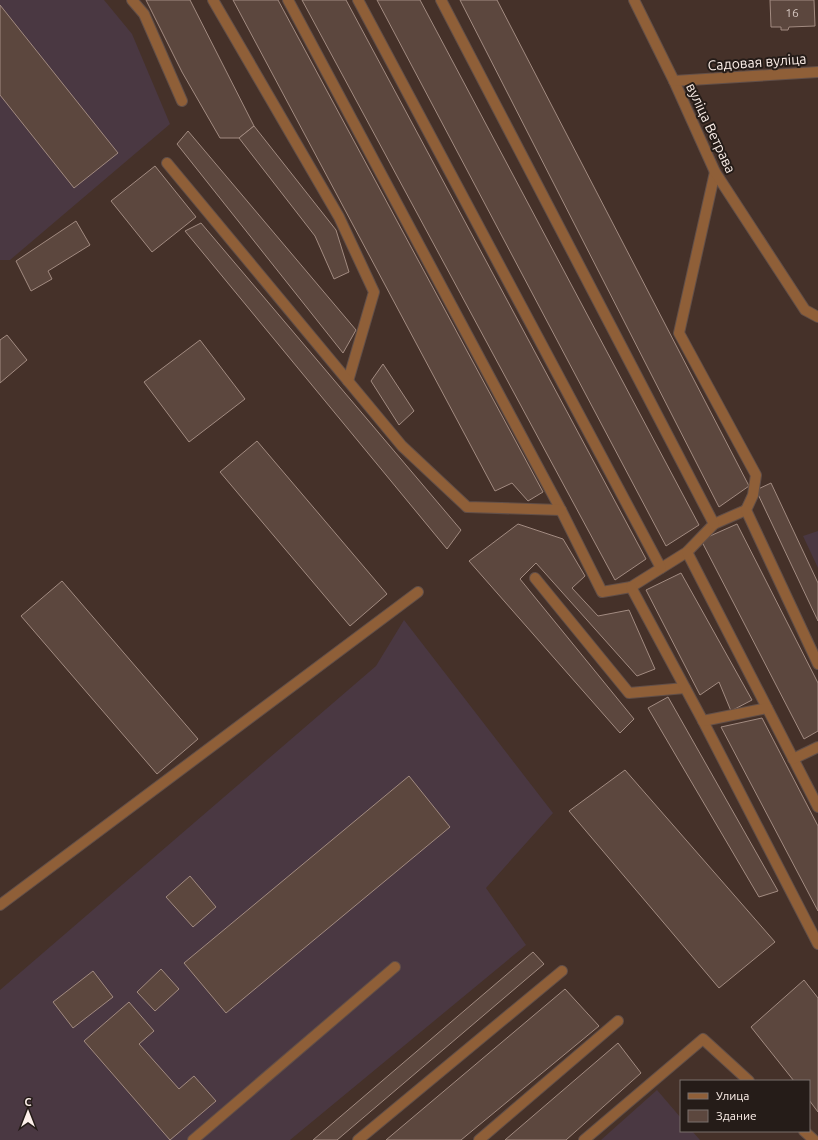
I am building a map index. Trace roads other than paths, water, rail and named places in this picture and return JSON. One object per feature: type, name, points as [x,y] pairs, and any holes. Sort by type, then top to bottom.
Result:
[{"type":"street","points":[[132,0],[144,14],[182,101]]},
{"type":"street","points":[[213,0],[340,217],[374,292],[348,381]]},
{"type":"street","points":[[288,0],[561,510],[602,592],[631,587],[687,552],[714,524],[746,510],[753,495],[756,475],[679,333],[714,172]]},
{"type":"street","points":[[358,0],[661,568]]},
{"type":"street","points":[[441,0],[714,524]]},
{"type":"street","name":"вуліца Ветрава","points":[[634,0],[674,81],[714,172],[805,310],[818,317]]},
{"type":"street","name":"Садовая вуліца","points":[[674,81],[818,72]]},
{"type":"street","points":[[167,163],[402,446],[467,507],[561,510]]},
{"type":"street","points":[[746,510],[818,664]]},
{"type":"street","points":[[687,552],[818,807]]},
{"type":"street","points":[[535,578],[629,693],[685,688]]},
{"type":"street","points":[[631,587],[818,944]]},
{"type":"street","points":[[0,905],[418,592]]},
{"type":"street","points":[[703,722],[767,708]]},
{"type":"street","points":[[793,759],[818,747]]},
{"type":"street","points":[[193,1140],[395,967]]},
{"type":"street","points":[[358,1140],[562,971]]},
{"type":"street","points":[[479,1140],[618,1021]]},
{"type":"street","points":[[584,1140],[703,1039],[749,1080]]},
{"type":"street","points":[[805,1132],[814,1140]]}]
